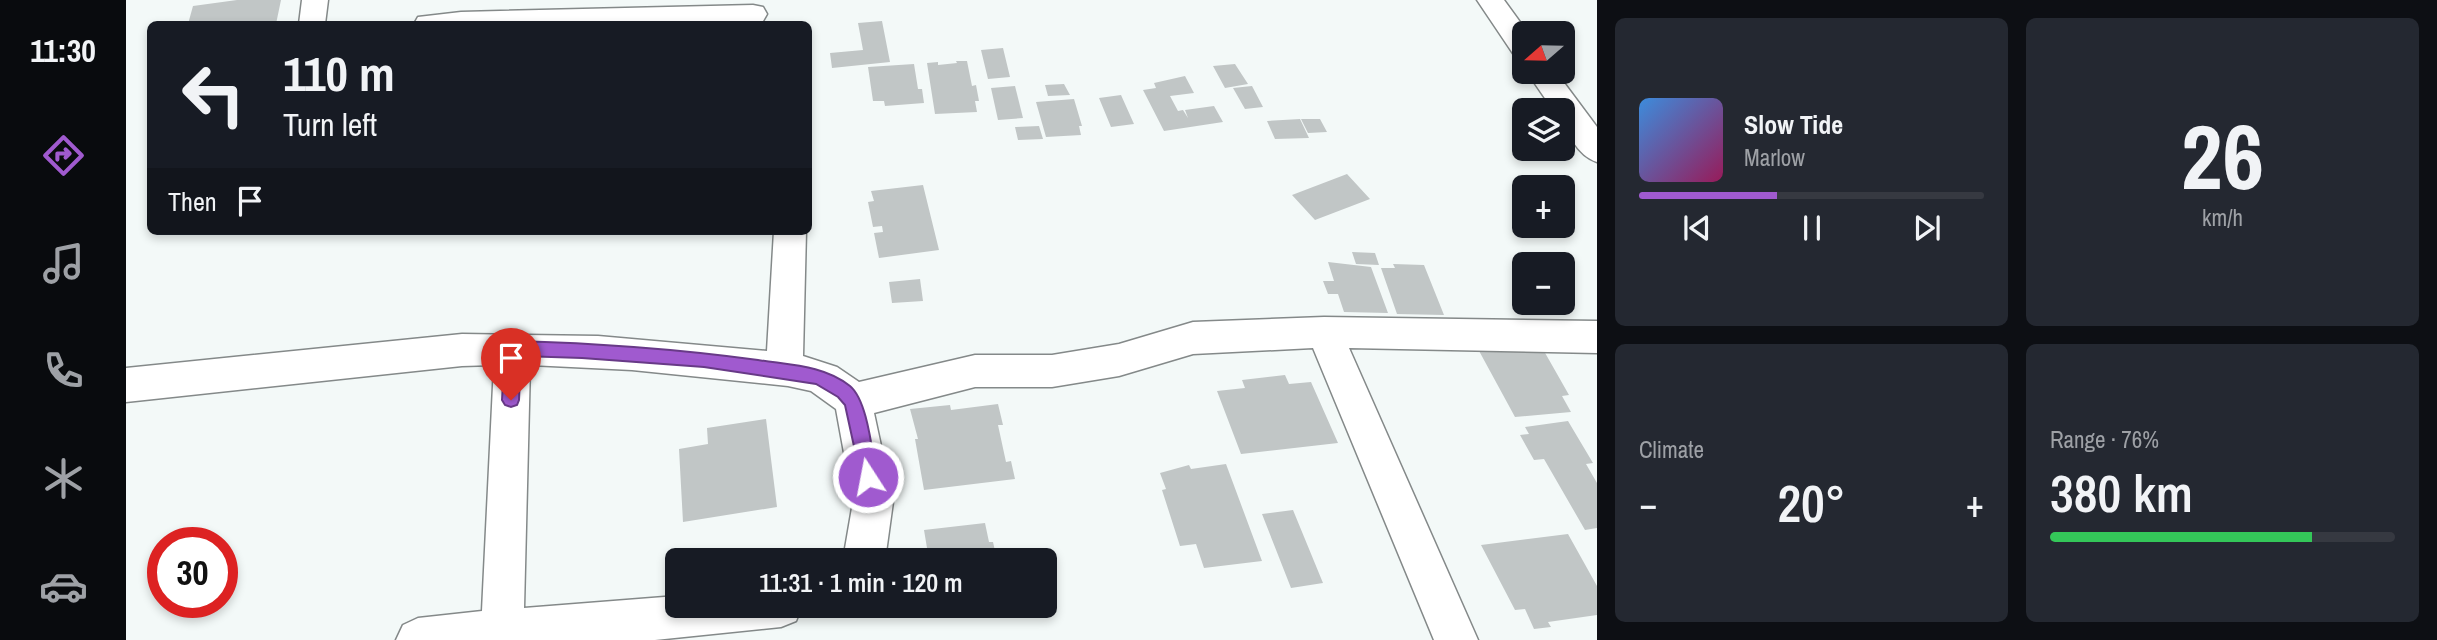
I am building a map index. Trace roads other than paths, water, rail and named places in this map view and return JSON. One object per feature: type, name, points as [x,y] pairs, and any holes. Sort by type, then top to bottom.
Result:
[{"type":"street","points":[[312,21],[315,0]]},
{"type":"street","points":[[1490,0],[1512,31]]},
{"type":"street","points":[[461,21],[753,13]]},
{"type":"street","points":[[1550,84],[1597,150]]},
{"type":"street","points":[[783,369],[790,235]]},
{"type":"street","points":[[853,401],[975,371],[1052,371],[1119,360],[1193,338],[1325,332],[1597,337]]},
{"type":"street","points":[[1325,332],[1456,640]]},
{"type":"street","points":[[502,629],[513,349]]},
{"type":"street","points":[[126,385],[462,350],[582,350],[783,369],[819,377],[844,391],[853,401],[873,502],[866,548]]},
{"type":"street","points":[[418,640],[502,629],[665,617]]}]
